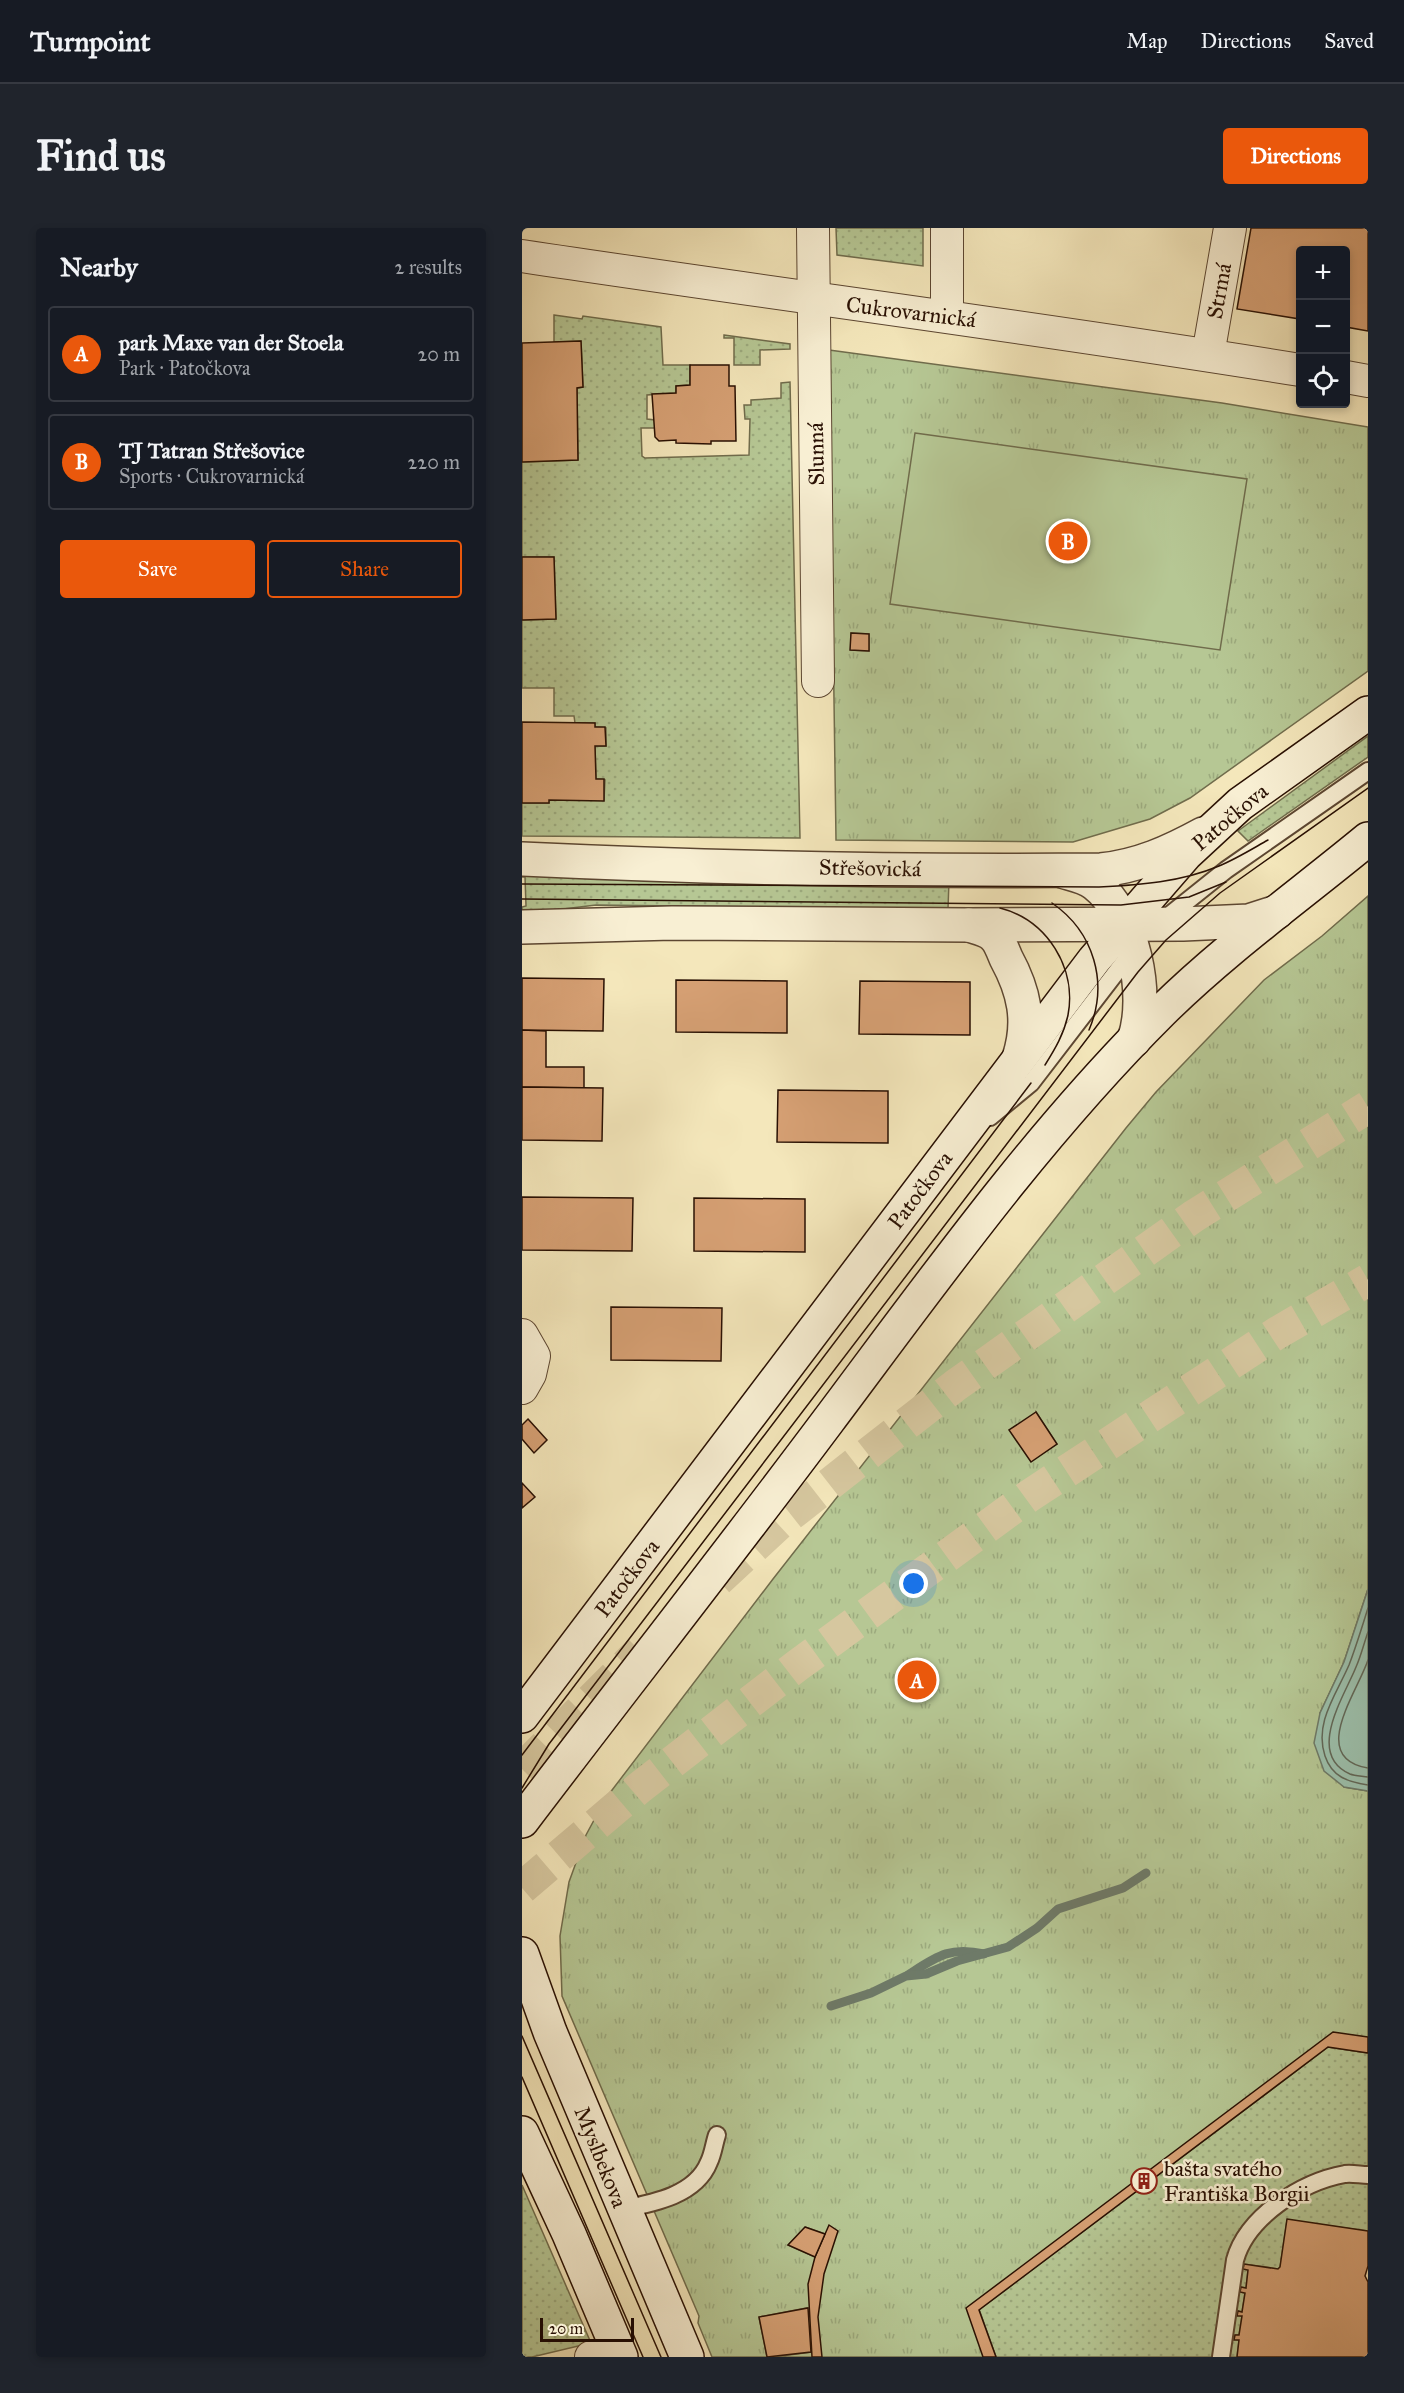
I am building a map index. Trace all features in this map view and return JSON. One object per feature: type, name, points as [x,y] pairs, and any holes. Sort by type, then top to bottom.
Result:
[{"type":"main road","name":"Patočkova","points":[[522,1716],[1019,1058],[1128,938],[1210,831],[1240,804],[1368,714]]},
{"type":"main road","name":"Střešovická","points":[[522,858],[614,863],[1101,870],[1136,865],[1210,831]]},
{"type":"main road","points":[[522,1821],[808,1447],[984,1212],[1134,1040],[1217,959],[1368,840]]},
{"type":"main road","points":[[1058,871],[1079,875],[1095,884],[1110,899],[1128,938],[1138,972],[1141,1008],[1134,1040]]},
{"type":"main road","points":[[522,927],[672,923],[1016,925],[1128,938],[1158,924],[1236,923],[1262,918],[1277,912]]},
{"type":"main road","points":[[969,925],[981,928],[994,936],[1021,991],[1026,1026],[1019,1058]]},
{"type":"main road","name":"Myslbekova","points":[[522,1954],[547,2024],[687,2357]]},
{"type":"main road","points":[[522,2133],[568,2234],[610,2355]]},
{"type":"street","name":"Slunná","points":[[813,228],[818,681]]},
{"type":"street","points":[[947,228],[947,316]]},
{"type":"street","name":"Strmá","points":[[1208,355],[1230,228]]},
{"type":"street","name":"Cukrovarnická","points":[[522,256],[815,300],[947,316],[1296,369]]},
{"type":"street","points":[[1350,378],[1368,381]]},
{"type":"street","points":[[522,1335],[534,1356],[530,1374],[522,1388]]},
{"type":"lane","points":[[1158,924],[1226,870],[1368,771]]},
{"type":"lane","points":[[949,1150],[1031,1083],[1128,938]]},
{"type":"lane","points":[[623,2209],[651,2203],[682,2192],[698,2180],[709,2164],[717,2135]]},
{"type":"lane","points":[[1221,2357],[1235,2260],[1239,2246],[1248,2232],[1272,2208],[1297,2190],[1345,2174],[1368,2175]]},
{"type":"green space","points":[[836,228],[923,228],[923,266],[837,255]]},
{"type":"green space","points":[[554,315],[582,319],[583,316],[661,327],[663,365],[690,365],[690,385],[676,386],[676,393],[647,395],[647,419],[655,420],[655,428],[641,428],[642,456],[645,458],[749,455],[750,419],[745,419],[744,405],[751,405],[751,400],[781,398],[781,383],[790,382],[800,838],[522,836],[522,803],[549,803],[549,800],[604,800],[605,780],[596,779],[595,746],[606,746],[606,728],[595,727],[595,723],[575,723],[574,716],[554,716],[554,688],[522,688],[522,620],[556,619],[554,557],[522,557],[522,462],[578,460],[577,388],[583,387],[581,341],[554,342]]},
{"type":"green space","points":[[724,335],[790,344],[790,349],[760,350],[760,365],[734,365],[734,338],[724,338]]},
{"type":"green space","points":[[829,350],[1222,403],[1368,427],[1368,671],[1190,798],[1150,819],[1073,842],[836,840]],"holes":[[[851,633],[869,634],[869,651],[851,650]]]},
{"type":"green space","points":[[915,433],[1247,479],[1220,650],[890,604]]},
{"type":"green space","points":[[1368,736],[1368,757],[1248,841],[1238,831]]},
{"type":"green space","points":[[522,870],[949,880],[948,909],[596,905],[522,914],[522,907],[526,906],[525,877],[522,877]]},
{"type":"green space","points":[[1368,896],[1368,1589],[1344,1662],[1320,1713],[1344,1787],[1368,1791],[1368,2053],[1328,2047],[979,2309],[996,2357],[774,2357],[811,2352],[807,2308],[759,2317],[767,2357],[712,2357],[698,2323],[699,2316],[562,1996],[560,1936],[569,1882],[586,1835],[606,1798],[773,1579],[1126,1128],[1156,1092],[1264,980],[1322,936]],"holes":[[[1036,1412],[1057,1444],[1031,1461]],[[805,2227],[825,2234],[815,2257],[788,2245]]]},
{"type":"green space","points":[[1328,2047],[1368,2053],[1368,2231],[1287,2220],[1280,2267],[1278,2269],[1244,2264],[1243,2269],[1248,2270],[1246,2288],[1240,2292],[1245,2293],[1242,2312],[1238,2311],[1237,2315],[1242,2316],[1239,2335],[1235,2335],[1234,2339],[1239,2340],[1237,2357],[996,2357],[979,2310]]},
{"type":"green space","points":[[522,2185],[591,2343],[532,2357],[522,2357]]},
{"type":"water","points":[[1368,1589],[1368,1791],[1344,1787],[1324,1771],[1314,1743],[1320,1713],[1344,1662]]},
{"type":"building","points":[[1251,228],[1368,228],[1368,331],[1350,328],[1350,246],[1296,246],[1296,318],[1237,309]]},
{"type":"building","points":[[581,341],[583,387],[577,388],[578,460],[522,462],[522,343]]},
{"type":"building","points":[[690,365],[729,365],[729,386],[735,386],[736,441],[711,441],[711,444],[676,443],[676,440],[659,441],[655,437],[652,394],[676,393],[676,386],[690,385]]},
{"type":"building","points":[[522,557],[554,557],[556,619],[522,620]]},
{"type":"building","points":[[851,633],[869,634],[869,651],[850,650]]},
{"type":"building","points":[[522,722],[595,723],[595,727],[605,727],[606,746],[595,746],[596,779],[604,779],[604,801],[549,800],[549,803],[522,803]]},
{"type":"building","points":[[522,978],[604,979],[603,1031],[522,1030]]},
{"type":"building","points":[[676,980],[787,981],[787,1033],[676,1032]]},
{"type":"building","points":[[860,981],[970,982],[970,1035],[859,1034]]},
{"type":"building","points":[[522,1030],[546,1031],[546,1067],[584,1067],[584,1088],[522,1087]]},
{"type":"building","points":[[522,1087],[603,1088],[602,1141],[522,1140]]},
{"type":"building","points":[[778,1090],[888,1091],[888,1143],[777,1142]]},
{"type":"building","points":[[522,1197],[633,1198],[632,1251],[522,1250]]},
{"type":"building","points":[[694,1198],[805,1199],[805,1252],[694,1251]]},
{"type":"building","points":[[611,1307],[722,1308],[721,1361],[611,1360]]},
{"type":"building","points":[[1036,1412],[1057,1444],[1031,1462],[1009,1430]]},
{"type":"building","points":[[528,1419],[547,1440],[534,1453],[522,1439],[522,1425]]},
{"type":"building","points":[[522,1483],[535,1497],[522,1508]]},
{"type":"building","name":"bašta svatého Františka Borgii","points":[[1333,2032],[1368,2037],[1368,2053],[1328,2047],[979,2310],[996,2357],[983,2357],[966,2308]]},
{"type":"building","points":[[1287,2219],[1368,2231],[1368,2266],[1365,2276],[1368,2282],[1368,2357],[1237,2357],[1239,2340],[1234,2340],[1235,2335],[1239,2335],[1242,2316],[1237,2316],[1238,2311],[1242,2312],[1245,2293],[1240,2292],[1241,2287],[1246,2288],[1248,2270],[1243,2269],[1244,2264],[1278,2269],[1280,2267]]},
{"type":"building","points":[[829,2225],[838,2231],[824,2274],[818,2317],[822,2357],[812,2357],[808,2284],[815,2257]]},
{"type":"building","points":[[805,2227],[825,2234],[815,2257],[788,2245]]},
{"type":"building","points":[[808,2308],[811,2352],[767,2357],[759,2317]]},
{"type":"waterway","points":[[831,2006],[871,1993],[906,1976],[926,1974],[957,1961],[1008,1947],[1037,1928],[1058,1909],[1123,1888],[1146,1873]]},
{"type":"waterway","points":[[908,1975],[935,1958],[952,1952],[984,1954]]},
{"type":"tunnel","points":[[718,1580],[781,1522],[956,1385],[1194,1216],[1368,1107]]},
{"type":"tunnel","points":[[522,1888],[639,1788],[798,1665],[1029,1496],[1277,1333],[1368,1280]]},
{"type":"tunnel","points":[[522,1769],[640,1651]]},
{"type":"tram line","points":[[522,1788],[549,1744],[1138,972],[1166,940],[1220,893],[1368,788]]},
{"type":"tram line","points":[[522,884],[1099,887],[1145,884],[1190,876],[1219,866],[1268,840]]},
{"type":"tram line","points":[[522,899],[1121,905],[1189,897],[1226,882]]},
{"type":"tram line","points":[[1052,903],[1078,928],[1094,960],[1098,994],[1089,1030]]},
{"type":"tram line","points":[[1000,908],[1017,914],[1032,923],[1045,935],[1055,948],[1068,980],[1070,997],[1068,1015],[1059,1041],[1045,1065]]},
{"type":"tram line","points":[[522,1755],[1031,1083]]},
{"type":"tram line","points":[[522,2036],[661,2357]]},
{"type":"tram line","points":[[522,2077],[643,2357]]},
{"type":"place","name":"TJ Tatran Střešovice","points":[[1068,541]]},
{"type":"place","name":"park Maxe van der Stoela","points":[[917,1680]]},
{"type":"place","name":"bašta svatého Františka Borgii","points":[[1144,2181]]}]
